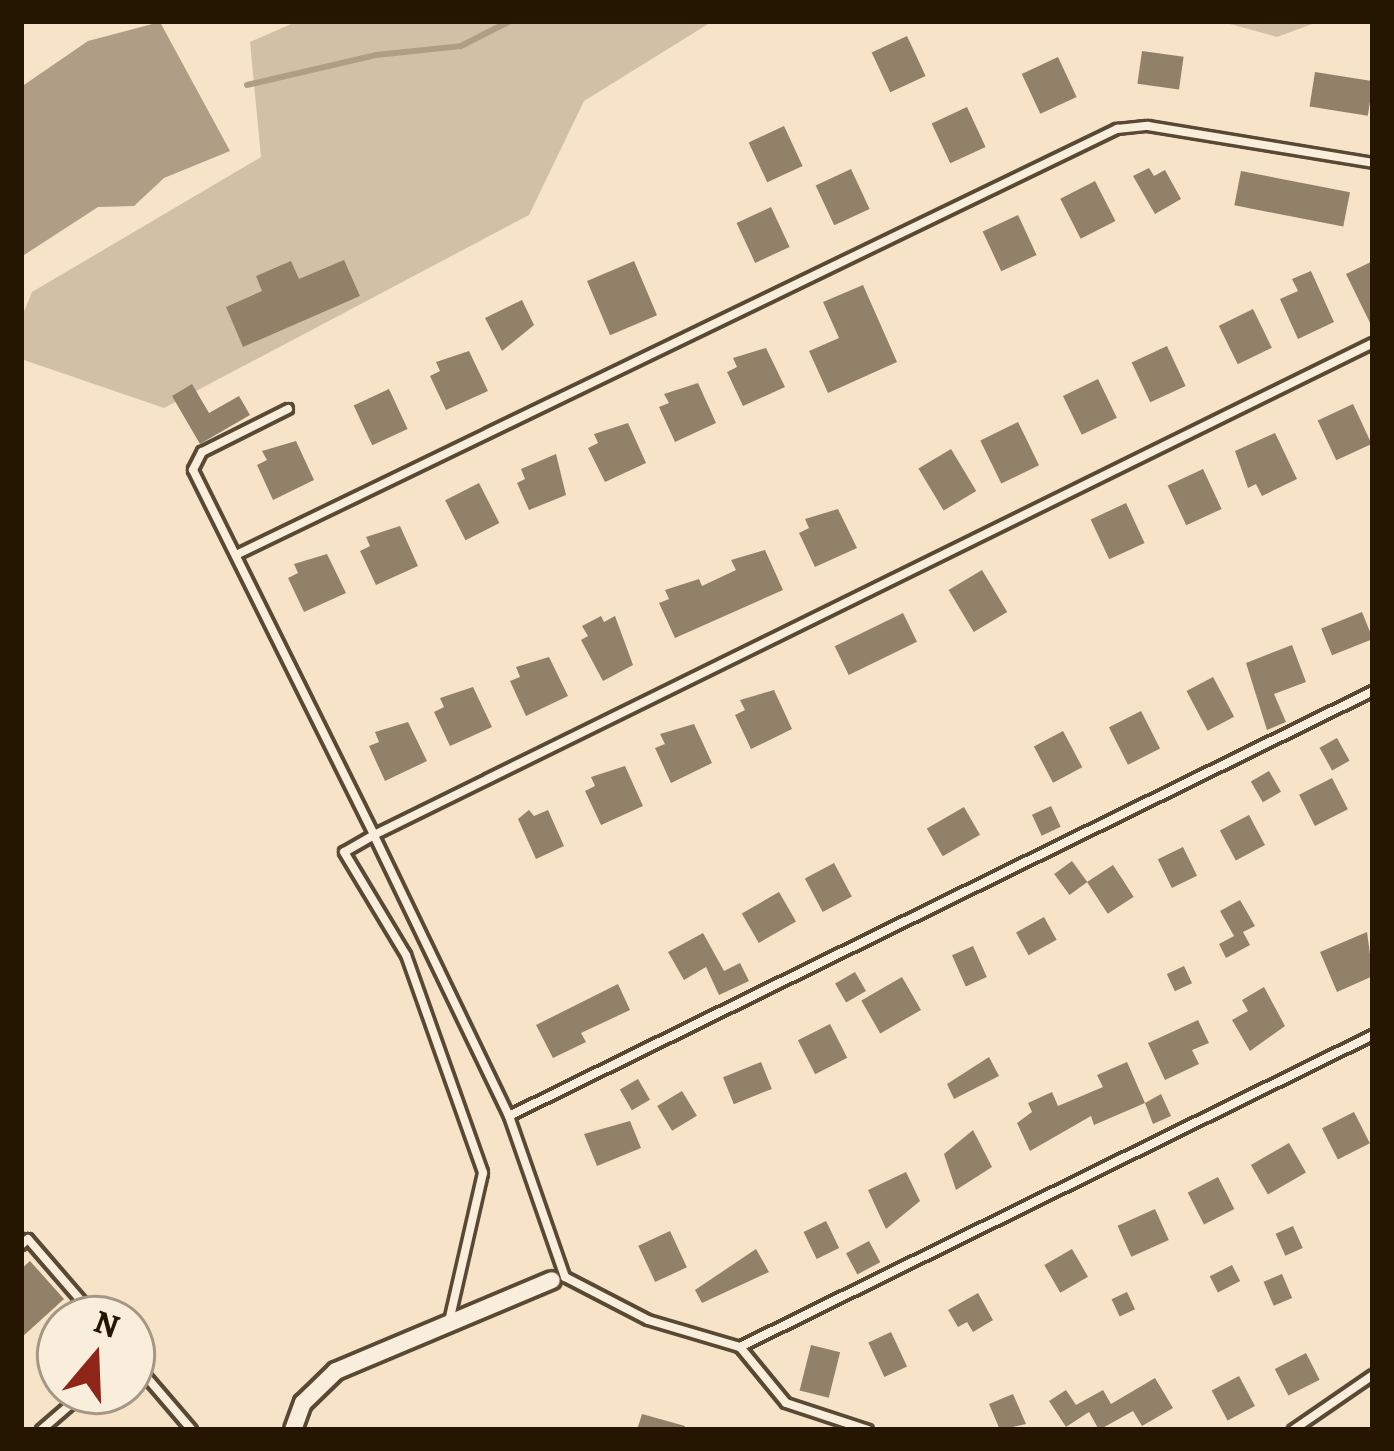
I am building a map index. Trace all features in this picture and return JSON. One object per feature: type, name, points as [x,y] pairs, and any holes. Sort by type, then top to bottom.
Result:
[{"type":"street","points":[[292,1430],[303,1403],[335,1371],[448,1328],[558,1278]]},
{"type":"lane","points":[[236,555],[1117,129],[1163,128],[1373,163]]},
{"type":"lane","points":[[448,1328],[483,1172],[406,955],[344,852],[1373,343]]},
{"type":"lane","points":[[288,410],[195,459],[236,555],[509,1116],[558,1278],[648,1320],[740,1347],[786,1403],[868,1430]]},
{"type":"lane","points":[[509,1116],[1373,691]]},
{"type":"lane","points":[[740,1347],[1373,1035]]},
{"type":"lane","points":[[21,1245],[28,1239],[76,1295]]},
{"type":"lane","points":[[1293,1430],[1373,1375]]},
{"type":"lane","points":[[156,1388],[191,1430]]},
{"type":"shaded area","points":[[298,21],[713,21],[584,101],[529,215],[164,408],[21,359],[21,319],[32,292],[261,157],[250,42]]},
{"type":"shaded area","points":[[1219,21],[1320,21],[1277,37]]},
{"type":"shaded area","points":[[160,22],[230,151],[164,178],[134,206],[98,207],[21,257],[21,87],[88,41]]},
{"type":"building","points":[[907,36],[926,76],[890,92],[872,52]]},
{"type":"building","points":[[1142,51],[1184,57],[1179,90],[1137,84]]},
{"type":"building","points":[[1058,57],[1077,97],[1040,114],[1022,74]]},
{"type":"building","points":[[1315,72],[1373,81],[1368,116],[1310,107]]},
{"type":"building","points":[[967,107],[986,147],[950,163],[932,123]]},
{"type":"building","points":[[784,126],[803,166],[767,182],[749,142]]},
{"type":"building","points":[[1149,168],[1154,176],[1165,170],[1181,199],[1155,214],[1133,176]]},
{"type":"building","points":[[851,169],[870,209],[834,225],[816,185]]},
{"type":"building","points":[[1241,171],[1350,192],[1343,227],[1234,205]]},
{"type":"building","points":[[1095,181],[1115,221],[1081,239],[1060,199]]},
{"type":"building","points":[[771,207],[790,247],[755,263],[737,223]]},
{"type":"building","points":[[1018,215],[1037,255],[1001,271],[983,231]]},
{"type":"building","points":[[344,260],[360,296],[243,347],[226,307],[262,291],[256,276],[291,261],[299,279]]},
{"type":"building","points":[[634,261],[657,315],[610,335],[587,281]]},
{"type":"building","points":[[1373,261],[1373,329],[1346,274]]},
{"type":"building","points":[[1311,271],[1334,322],[1298,339],[1280,299],[1298,291],[1292,279]]},
{"type":"building","points":[[863,285],[897,362],[828,393],[809,351],[839,338],[823,302]]},
{"type":"building","points":[[522,300],[534,325],[502,351],[485,318]]},
{"type":"building","points":[[1253,309],[1272,348],[1238,364],[1219,326]]},
{"type":"building","points":[[1167,346],[1186,386],[1150,402],[1132,362]]},
{"type":"building","points":[[766,348],[785,387],[743,406],[727,372],[737,367],[733,358]]},
{"type":"building","points":[[469,351],[488,391],[446,410],[430,376],[440,371],[436,362]]},
{"type":"building","points":[[1098,379],[1117,418],[1082,435],[1063,396]]},
{"type":"building","points":[[698,383],[716,423],[675,442],[659,407],[669,403],[664,394]]},
{"type":"building","points":[[192,384],[209,413],[239,396],[250,415],[200,444],[172,396]]},
{"type":"building","points":[[389,389],[408,429],[372,445],[354,405]]},
{"type":"building","points":[[1353,404],[1372,444],[1336,460],[1318,420]]},
{"type":"building","points":[[1018,422],[1039,465],[1001,484],[980,440]]},
{"type":"building","points":[[628,423],[646,463],[605,482],[588,448],[598,443],[594,434]]},
{"type":"building","points":[[1275,433],[1297,479],[1262,496],[1256,484],[1248,488],[1235,451]]},
{"type":"building","points":[[296,441],[314,480],[273,500],[257,465],[267,460],[262,451]]},
{"type":"building","points":[[951,449],[976,491],[944,511],[918,469]]},
{"type":"building","points":[[556,454],[566,495],[529,510],[517,483],[525,479],[521,469]]},
{"type":"building","points":[[1203,469],[1222,509],[1186,525],[1168,485]]},
{"type":"building","points":[[479,483],[499,523],[466,540],[445,500]]},
{"type":"building","points":[[1126,503],[1145,543],[1109,559],[1091,519]]},
{"type":"building","points":[[838,509],[857,548],[815,567],[799,533],[809,528],[805,519]]},
{"type":"building","points":[[400,526],[418,566],[376,585],[360,551],[370,546],[366,537]]},
{"type":"building","points":[[765,550],[783,590],[675,638],[659,603],[669,599],[665,590],[699,579],[702,586],[736,570],[731,560]]},
{"type":"building","points":[[327,554],[346,593],[304,612],[288,578],[298,573],[294,564]]},
{"type":"building","points":[[982,570],[1007,612],[974,632],[949,590]]},
{"type":"building","points":[[1362,612],[1373,639],[1332,655],[1321,628]]},
{"type":"building","points":[[903,613],[917,642],[849,675],[835,646]]},
{"type":"building","points":[[601,616],[604,622],[615,616],[633,665],[603,681],[581,640],[588,636],[582,626]]},
{"type":"building","points":[[1292,645],[1306,682],[1274,694],[1286,722],[1267,730],[1246,663]]},
{"type":"building","points":[[549,657],[568,696],[526,716],[510,681],[520,677],[516,667]]},
{"type":"building","points":[[1213,677],[1234,717],[1208,731],[1187,691]]},
{"type":"building","points":[[473,687],[492,727],[450,746],[434,712],[444,707],[440,698]]},
{"type":"building","points":[[774,690],[792,729],[751,749],[735,715],[745,710],[740,700]]},
{"type":"building","points":[[1141,711],[1160,748],[1128,765],[1109,727]]},
{"type":"building","points":[[408,722],[427,761],[385,781],[369,746],[379,742],[375,732]]},
{"type":"building","points":[[694,724],[712,763],[671,783],[655,748],[665,744],[660,734]]},
{"type":"building","points":[[1063,731],[1082,767],[1053,783],[1034,746]]},
{"type":"building","points":[[1337,738],[1350,761],[1332,770],[1320,748]]},
{"type":"building","points":[[625,766],[643,806],[601,825],[585,791],[595,786],[591,777]]},
{"type":"building","points":[[1269,771],[1281,792],[1263,802],[1251,782]]},
{"type":"building","points":[[1332,778],[1348,809],[1315,826],[1299,795]]},
{"type":"building","points":[[1051,806],[1061,827],[1042,836],[1032,815]]},
{"type":"building","points":[[964,807],[980,835],[943,856],[927,828]]},
{"type":"building","points":[[529,810],[534,816],[548,810],[564,846],[536,859],[518,819]]},
{"type":"building","points":[[1249,815],[1265,845],[1236,861],[1220,830]]},
{"type":"building","points":[[1183,847],[1197,876],[1172,888],[1158,859]]},
{"type":"building","points":[[1072,861],[1087,882],[1069,895],[1054,874]]},
{"type":"building","points":[[834,863],[852,897],[823,912],[805,878]]},
{"type":"building","points":[[1113,865],[1134,897],[1108,914],[1087,882]]},
{"type":"building","points":[[779,892],[796,921],[759,943],[742,914]]},
{"type":"building","points":[[1240,900],[1255,926],[1243,932],[1250,945],[1226,958],[1219,944],[1234,936],[1220,911]]},
{"type":"building","points":[[1044,917],[1057,940],[1029,955],[1016,933]]},
{"type":"building","points":[[1367,932],[1373,976],[1337,992],[1320,952]]},
{"type":"building","points":[[703,933],[724,971],[740,963],[749,981],[719,995],[706,967],[684,980],[668,952]]},
{"type":"building","points":[[973,946],[987,977],[966,986],[952,955]]},
{"type":"building","points":[[1184,966],[1192,983],[1175,991],[1167,974]]},
{"type":"building","points":[[855,972],[866,991],[846,1003],[835,984]]},
{"type":"building","points":[[902,977],[921,1010],[880,1033],[861,1000]]},
{"type":"building","points":[[618,984],[630,1010],[581,1033],[586,1042],[553,1058],[536,1025]]},
{"type":"building","points":[[1264,987],[1285,1026],[1250,1051],[1232,1020],[1248,1011],[1242,1000]]},
{"type":"building","points":[[1198,1020],[1209,1043],[1192,1050],[1199,1064],[1165,1080],[1148,1043]]},
{"type":"building","points":[[830,1024],[847,1058],[815,1074],[798,1040]]},
{"type":"building","points":[[989,1057],[999,1076],[954,1099],[947,1084]]},
{"type":"building","points":[[761,1062],[772,1089],[734,1104],[723,1077]]},
{"type":"building","points":[[1127,1062],[1145,1103],[1094,1125],[1091,1116],[1030,1151],[1017,1123],[1032,1112],[1028,1103],[1052,1092],[1058,1106],[1103,1087],[1097,1075]]},
{"type":"building","points":[[638,1079],[650,1100],[632,1110],[620,1090]]},
{"type":"building","points":[[682,1091],[697,1116],[672,1131],[657,1106]]},
{"type":"building","points":[[1161,1094],[1171,1116],[1153,1124],[1145,1103]]},
{"type":"building","points":[[1354,1112],[1370,1143],[1338,1160],[1322,1128]]},
{"type":"building","points":[[630,1121],[641,1148],[597,1166],[584,1134]]},
{"type":"building","points":[[973,1130],[992,1167],[956,1190],[944,1154]]},
{"type":"building","points":[[1289,1143],[1306,1172],[1268,1194],[1251,1165]]},
{"type":"building","points":[[906,1172],[920,1201],[886,1229],[868,1190]]},
{"type":"building","points":[[1218,1177],[1234,1209],[1204,1225],[1188,1192]]},
{"type":"building","points":[[1155,1209],[1169,1240],[1131,1257],[1118,1226]]},
{"type":"building","points":[[826,1221],[839,1248],[817,1259],[804,1232]]},
{"type":"building","points":[[1293,1226],[1303,1248],[1285,1256],[1276,1234]]},
{"type":"building","points":[[670,1231],[687,1267],[655,1282],[638,1246]]},
{"type":"building","points":[[869,1241],[880,1262],[857,1274],[846,1253]]},
{"type":"building","points":[[756,1249],[769,1272],[702,1303],[695,1290]]},
{"type":"building","points":[[1072,1249],[1088,1277],[1060,1293],[1044,1265]]},
{"type":"building","points":[[30,1261],[60,1295],[36,1295],[36,1324],[21,1338],[21,1269]]},
{"type":"building","points":[[1232,1265],[1240,1281],[1218,1292],[1210,1276]]},
{"type":"building","points":[[1282,1274],[1292,1298],[1274,1306],[1264,1282]]},
{"type":"building","points":[[1127,1292],[1135,1309],[1120,1316],[1112,1299]]},
{"type":"building","points":[[978,1293],[993,1320],[973,1332],[967,1322],[958,1327],[948,1310]]},
{"type":"building","points":[[891,1332],[907,1366],[884,1377],[868,1343]]},
{"type":"building","points":[[811,1345],[840,1352],[829,1398],[800,1391]]},
{"type":"building","points":[[1306,1353],[1320,1380],[1288,1396],[1275,1369]]},
{"type":"building","points":[[1239,1376],[1255,1406],[1228,1421],[1212,1391]]},
{"type":"building","points":[[1155,1378],[1173,1408],[1142,1426],[1133,1411],[1099,1430],[1089,1412],[1066,1427],[1049,1401],[1066,1390],[1076,1405],[1103,1390],[1111,1404]]},
{"type":"building","points":[[1013,1394],[1026,1424],[1000,1430],[989,1404]]},
{"type":"building","points":[[642,1414],[685,1426],[684,1430],[637,1430]]},
{"type":"waterway","points":[[247,85],[376,55],[461,46],[510,21]]}]
